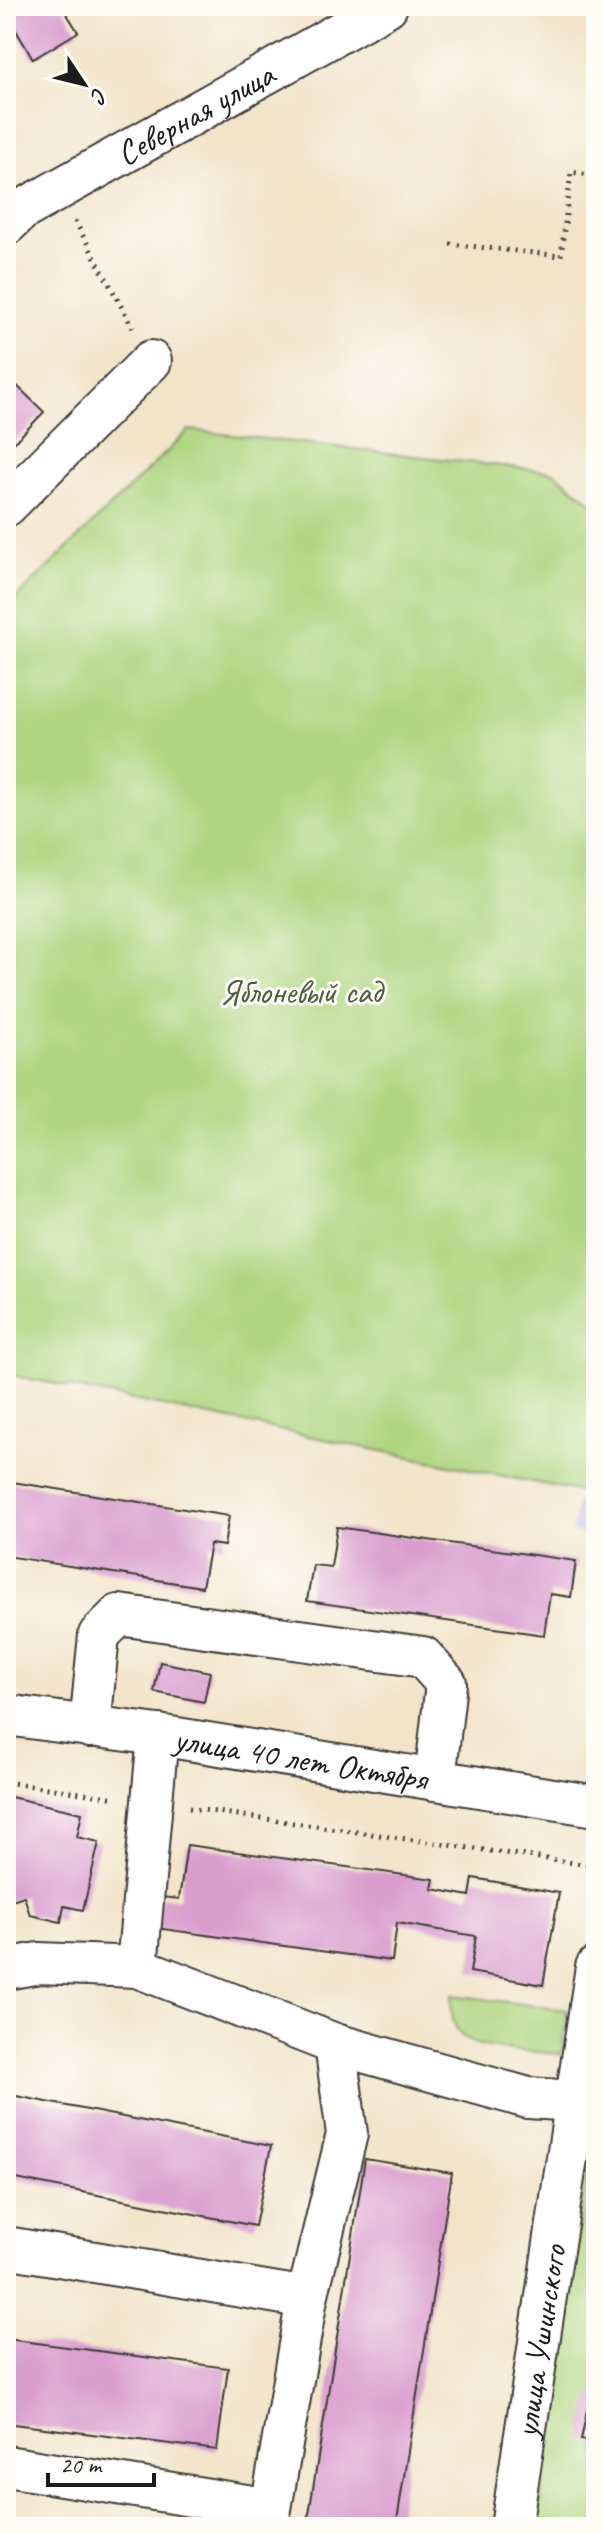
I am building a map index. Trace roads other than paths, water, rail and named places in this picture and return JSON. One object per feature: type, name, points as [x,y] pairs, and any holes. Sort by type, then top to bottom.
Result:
[{"type":"street","name":"Северная улица","points":[[6,225],[22,210],[387,6]]},
{"type":"street","points":[[6,506],[151,361]]},
{"type":"street","points":[[90,1727],[99,1635],[119,1615],[423,1657],[446,1683],[435,1780]]},
{"type":"street","name":"улица 40 лет Октября","points":[[6,1715],[158,1735],[596,1806]]},
{"type":"street","points":[[137,1967],[158,1735]]},
{"type":"street","points":[[6,1969],[39,1963],[137,1967],[335,2044],[528,2098],[576,2101]]},
{"type":"street","name":"улица Ушинского","points":[[511,2527],[596,1967]]},
{"type":"street","points":[[6,2466],[271,2509],[307,2298],[347,2134],[335,2044]]},
{"type":"street","points":[[6,2247],[307,2298]]},
{"type":"park label","name":"Яблоневый сад","points":[[301,991]]}]
